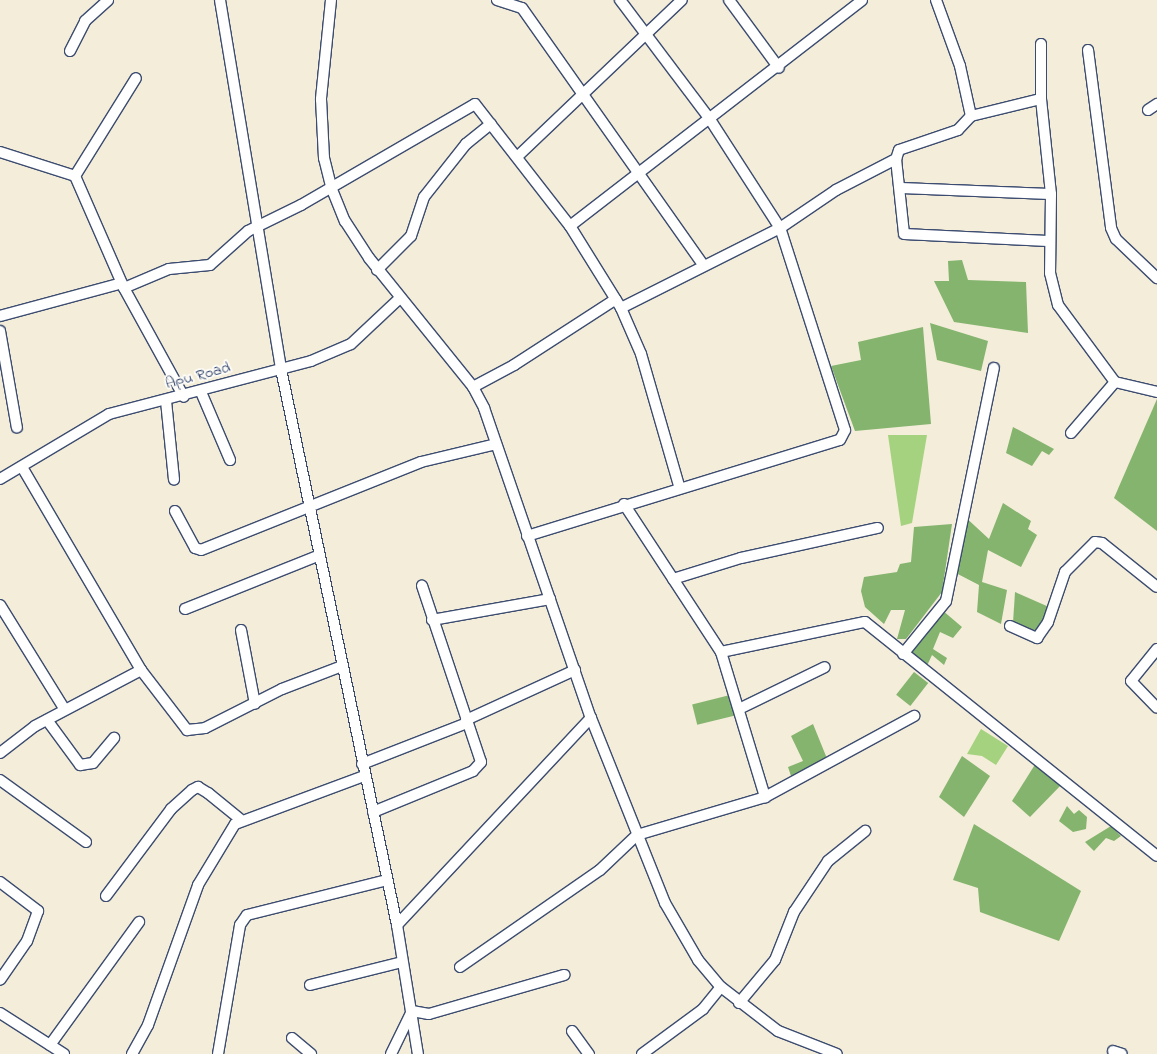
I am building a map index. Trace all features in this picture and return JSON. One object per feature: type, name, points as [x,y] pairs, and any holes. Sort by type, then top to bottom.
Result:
[{"type":"street","points":[[70,51],[85,22],[107,0]]},
{"type":"street","points":[[220,0],[260,226],[281,369],[311,508],[364,776],[397,925],[418,1054]]},
{"type":"street","points":[[331,0],[321,99],[324,158],[331,187],[345,221],[377,270],[472,387],[496,444],[591,718],[665,903],[698,960],[722,988],[778,1031],[837,1054]]},
{"type":"street","points":[[497,0],[522,8],[584,91],[703,265]]},
{"type":"street","points":[[527,536],[679,486],[840,440],[845,430],[780,228],[709,118],[648,33],[620,0]]},
{"type":"street","points":[[518,156],[584,91],[682,0]]},
{"type":"street","points":[[729,0],[780,68]]},
{"type":"street","points":[[570,226],[640,174],[709,118],[780,68],[862,0]]},
{"type":"street","points":[[936,0],[960,66],[971,116]]},
{"type":"street","points":[[1041,44],[1041,98],[1050,194],[1048,242],[1058,305],[1115,382],[1157,392]]},
{"type":"street","points":[[1088,50],[1111,228],[1116,239],[1157,278]]},
{"type":"street","points":[[76,176],[136,78]]},
{"type":"street","points":[[472,387],[514,365],[618,304],[780,228],[836,190],[896,159],[906,146],[958,130],[971,116],[1041,98]]},
{"type":"street","points":[[0,316],[123,286],[169,269],[210,265],[248,231],[331,187],[465,106],[475,104],[518,156],[570,226],[618,304],[641,354],[679,486]]},
{"type":"street","points":[[377,270],[411,236],[424,197],[466,144],[491,124]]},
{"type":"street","points":[[0,152],[76,176],[123,286],[184,397]]},
{"type":"street","points":[[896,159],[902,227],[910,237],[1048,242]]},
{"type":"street","points":[[900,188],[1050,194]]},
{"type":"street","name":"Apu Road","points":[[0,479],[109,414],[184,397],[281,369],[351,344],[399,299]]},
{"type":"street","points":[[0,331],[2,361],[17,428]]},
{"type":"street","points":[[903,654],[946,601],[994,368]]},
{"type":"street","points":[[1071,433],[1115,382]]},
{"type":"street","points":[[201,392],[230,460]]},
{"type":"street","points":[[166,401],[174,480]]},
{"type":"street","points":[[175,511],[195,548],[201,550],[311,508],[421,462],[496,444]]},
{"type":"street","points":[[22,467],[141,670],[187,730],[205,728],[342,666]]},
{"type":"street","points":[[624,504],[722,652],[741,708],[765,797]]},
{"type":"street","points":[[673,579],[741,558],[878,528]]},
{"type":"street","points":[[1010,626],[1037,638],[1048,622],[1065,572],[1095,542],[1102,543],[1157,587]]},
{"type":"street","points":[[185,609],[320,555]]},
{"type":"street","points":[[373,812],[479,768],[467,722],[422,586]]},
{"type":"street","points":[[432,620],[550,599]]},
{"type":"street","points":[[0,605],[65,710]]},
{"type":"street","points":[[722,652],[864,622],[1157,856]]},
{"type":"street","points":[[241,630],[255,704]]},
{"type":"street","points":[[1157,649],[1131,681],[1157,708]]},
{"type":"street","points":[[741,708],[825,667]]},
{"type":"street","points":[[0,754],[47,720],[141,670]]},
{"type":"street","points":[[362,764],[467,722],[575,670]]},
{"type":"street","points":[[460,967],[600,870],[637,835],[765,797],[914,716]]},
{"type":"street","points":[[397,925],[591,718]]},
{"type":"street","points":[[47,720],[80,765],[93,763],[114,738]]},
{"type":"street","points":[[132,1054],[148,1025],[198,885],[216,849],[240,819],[364,776]]},
{"type":"street","points":[[0,780],[86,842]]},
{"type":"street","points":[[106,896],[171,809],[192,790],[198,787],[208,793],[240,819]]},
{"type":"street","points":[[740,1002],[775,960],[794,912],[828,861],[865,831]]},
{"type":"street","points":[[218,1054],[240,925],[247,915],[387,880]]},
{"type":"street","points":[[0,882],[38,911],[26,941],[0,980]]},
{"type":"street","points":[[50,1045],[139,922]]},
{"type":"street","points":[[310,984],[402,962]]},
{"type":"street","points":[[412,1011],[429,1014],[564,975]]},
{"type":"street","points":[[642,1054],[703,1009],[722,988]]},
{"type":"street","points":[[391,1054],[412,1011]]},
{"type":"street","points":[[0,1013],[64,1054]]},
{"type":"street","points":[[572,1031],[589,1054]]},
{"type":"street","points":[[292,1038],[311,1054]]},
{"type":"green space","points":[[962,260],[968,280],[1026,282],[1028,333],[954,322],[934,281],[949,281],[948,261]]},
{"type":"green space","points":[[930,323],[988,341],[981,371],[937,360]]},
{"type":"green space","points":[[923,327],[931,424],[855,431],[831,366],[861,360],[858,342]]},
{"type":"green space","points":[[1157,399],[1157,531],[1114,498]]},
{"type":"green space","points":[[1013,427],[1054,449],[1049,455],[1042,451],[1032,466],[1006,453]]},
{"type":"green space","points":[[888,435],[927,435],[912,523],[901,526]]},
{"type":"green space","points":[[1003,503],[1031,521],[1028,529],[1037,535],[1021,567],[988,550],[982,582],[1007,590],[1001,624],[977,612],[979,585],[952,571],[962,514],[989,539]]},
{"type":"green space","points":[[952,524],[942,592],[906,639],[897,639],[905,610],[891,610],[884,624],[865,607],[861,591],[864,577],[897,572],[900,564],[911,562],[914,527]]},
{"type":"green space","points":[[1015,592],[1049,607],[1037,635],[1013,623]]},
{"type":"green space","points":[[942,610],[962,627],[953,638],[940,632],[933,649],[947,658],[944,665],[932,655],[925,670],[906,654]]},
{"type":"green space","points":[[914,672],[928,683],[910,706],[896,695]]},
{"type":"green space","points":[[730,695],[735,715],[697,725],[692,704]]},
{"type":"green space","points":[[813,724],[828,761],[792,779],[788,767],[803,761],[791,736]]},
{"type":"green space","points":[[981,729],[1008,746],[996,765],[982,756],[967,754]]},
{"type":"green space","points":[[962,756],[990,776],[964,817],[939,797]]},
{"type":"green space","points":[[1036,763],[1063,783],[1030,817],[1012,801]]},
{"type":"green space","points":[[1067,806],[1074,814],[1079,810],[1087,817],[1086,829],[1073,832],[1059,821]]},
{"type":"green space","points":[[974,824],[1081,891],[1059,941],[980,912],[978,888],[953,880]]},
{"type":"green space","points":[[1111,826],[1121,836],[1114,841],[1106,838],[1094,851],[1085,842]]}]
